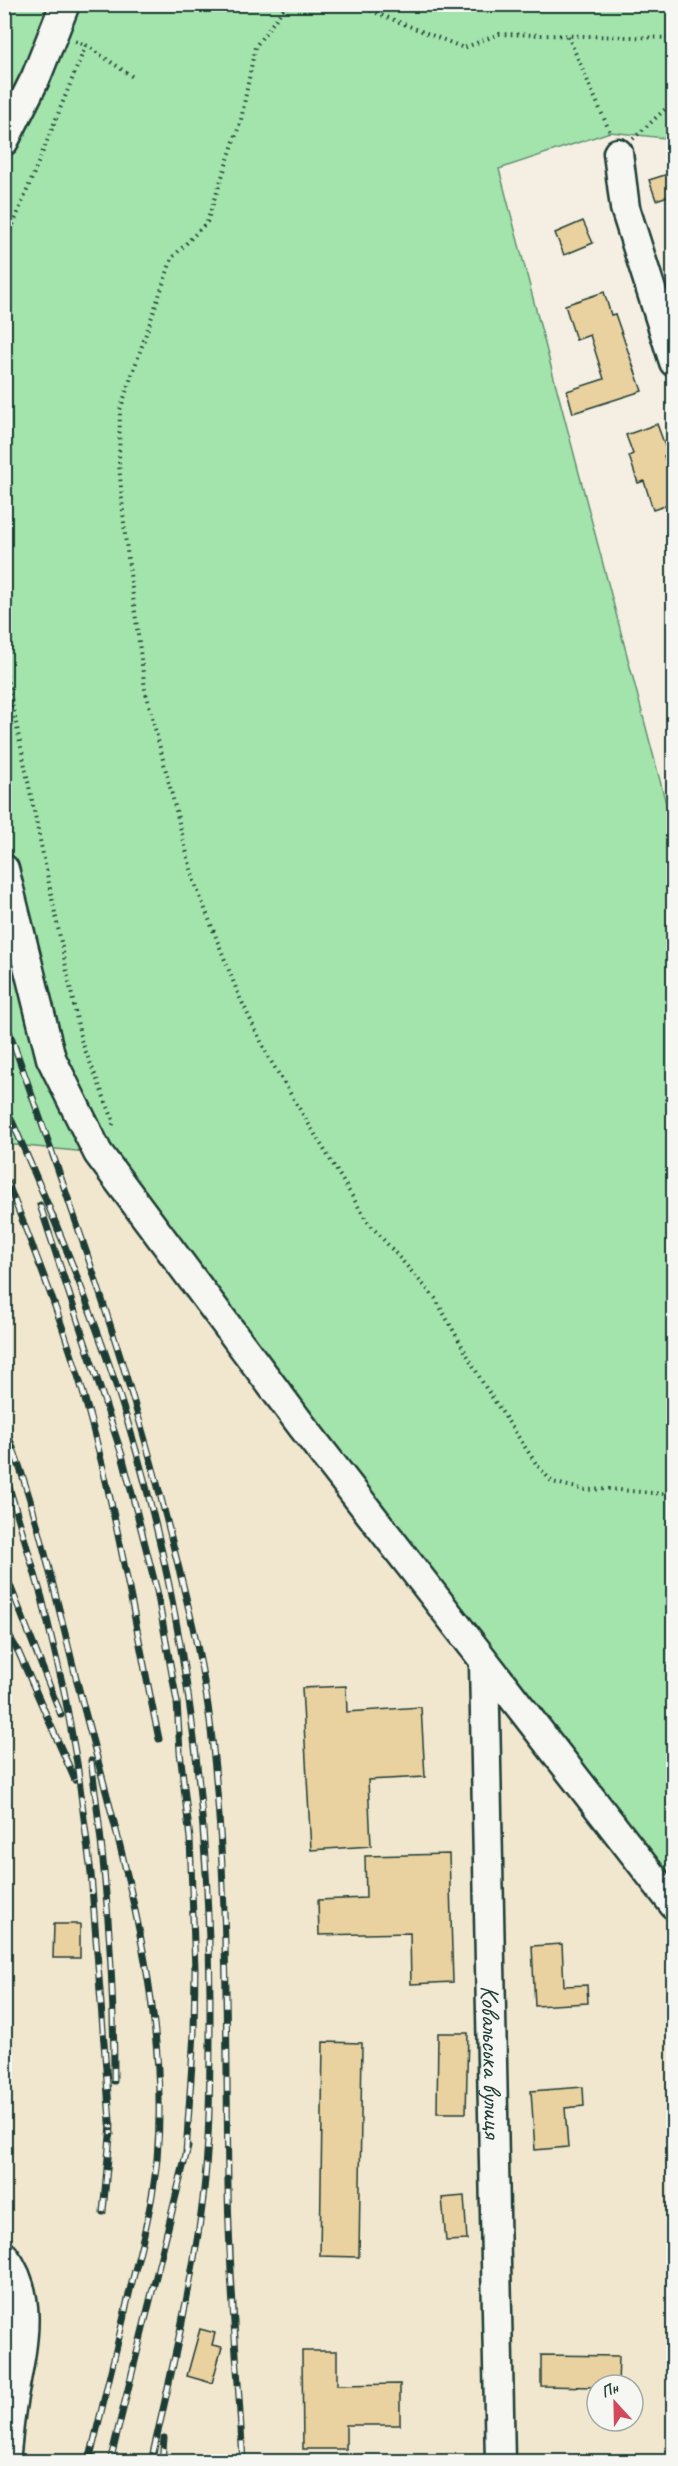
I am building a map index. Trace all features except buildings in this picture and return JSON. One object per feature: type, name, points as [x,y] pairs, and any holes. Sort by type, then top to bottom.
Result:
[{"type":"street","points":[[4,141],[36,77],[64,4]]},
{"type":"street","points":[[618,153],[625,208],[674,362]]},
{"type":"street","points":[[4,869],[51,1058],[98,1153],[288,1408],[674,1905]]},
{"type":"street","name":"Ковальська вулиця","points":[[484,1663],[500,2462]]},
{"type":"street","points":[[4,2256],[22,2293],[24,2336],[5,2462]]},
{"type":"path","points":[[287,4],[255,47],[241,120],[207,222],[172,258],[120,410],[119,464],[123,512],[145,689],[191,869],[239,996],[268,1058],[367,1221],[435,1298],[484,1385],[537,1465],[552,1482],[585,1490],[609,1488],[674,1495]]},
{"type":"path","points":[[354,4],[464,48],[499,34],[674,38]]},
{"type":"path","points":[[54,34],[86,45],[133,77]]},
{"type":"path","points":[[568,36],[618,153],[674,101]]},
{"type":"path","points":[[4,247],[86,45]]},
{"type":"path","points":[[4,664],[81,1040],[114,1122],[98,1153]]},
{"type":"shaded area","points":[[4,1144],[98,1153],[673,1911],[673,2461],[5,2461]]},
{"type":"green space","points":[[4,5],[673,5],[673,139],[610,132],[499,169],[673,830],[673,1905],[98,1153],[5,1144]]},
{"type":"railway","points":[[4,1017],[71,1206],[113,1333],[151,1460],[195,1638],[208,1706],[215,1766],[223,1886],[229,2221],[243,2462]]},
{"type":"railway","points":[[4,1103],[76,1274],[108,1361],[136,1450],[154,1517],[182,1653],[200,1790],[209,1928],[210,2054],[206,2171],[189,2286],[151,2462]]},
{"type":"railway","points":[[4,1174],[60,1320],[88,1410],[118,1533],[159,1739]]},
{"type":"railway","points":[[40,1205],[122,1455],[157,1591],[177,1702],[190,1839],[195,1969],[194,2033],[186,2153]]},
{"type":"railway","points":[[4,1424],[29,1495],[49,1567],[114,1821],[140,1933],[150,1990],[156,2047],[159,2103],[153,2192],[89,2462]]},
{"type":"railway","points":[[4,1470],[42,1598],[64,1691],[77,1763],[91,1874],[111,2134]]},
{"type":"railway","points":[[4,1570],[61,1715]]},
{"type":"railway","points":[[4,1627],[18,1651],[75,1780]]},
{"type":"railway","points":[[91,1761],[108,1920],[113,2000],[114,2081]]},
{"type":"railway","points":[[103,2212],[111,2125]]},
{"type":"railway","points":[[110,2462],[188,2147]]},
{"type":"railway","points":[[162,2462],[164,2438]]}]
